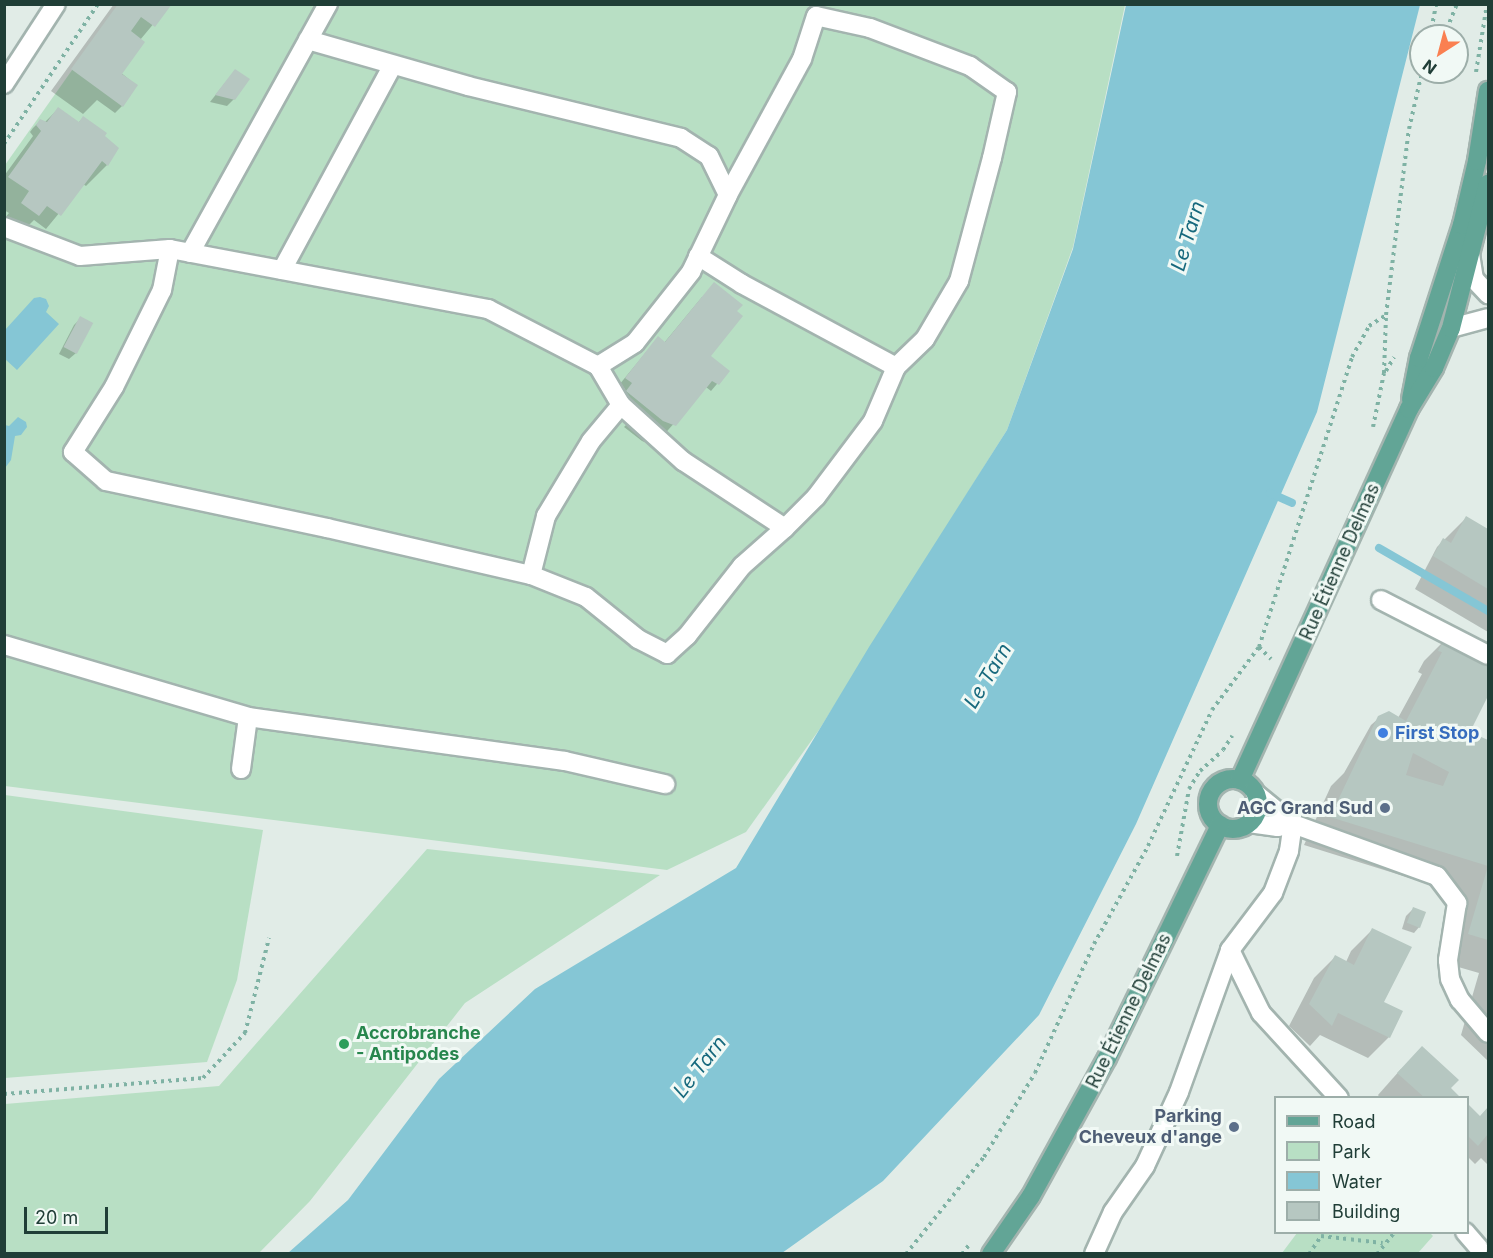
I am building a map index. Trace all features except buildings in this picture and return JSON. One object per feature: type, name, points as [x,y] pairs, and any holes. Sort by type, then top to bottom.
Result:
[{"type":"main road","name":"Rue Étienne Delmas","points":[[1409,409],[1419,358],[1462,225],[1477,161],[1488,91]]},
{"type":"main road","name":"Rue Étienne Delmas","points":[[1240,780],[1409,409],[1434,368],[1451,328],[1488,184]]},
{"type":"main road","points":[[1240,780],[1255,793],[1257,809],[1249,823],[1235,829],[1220,825],[1214,820],[1208,806],[1212,790],[1224,781],[1240,780]]},
{"type":"main road","name":"Rue Étienne Delmas","points":[[991,1254],[1031,1196],[1107,1058],[1220,825]]},
{"type":"street","points":[[4,84],[56,4]]},
{"type":"street","points":[[190,253],[328,4]]},
{"type":"street","points":[[170,249],[162,290],[114,387],[73,452],[106,481],[531,575],[586,597],[638,639],[667,654],[687,636],[742,566],[786,528],[816,497],[873,421],[896,367],[925,339],[959,281],[1007,92],[970,66],[870,28],[810,10],[802,59],[728,195],[691,272],[635,343],[598,366]]},
{"type":"street","points":[[308,40],[393,65],[681,138],[709,156],[728,195]]},
{"type":"street","points":[[282,270],[393,65]]},
{"type":"street","points":[[4,227],[80,256],[170,249],[488,309],[598,366],[621,405],[683,461],[786,528]]},
{"type":"street","points":[[1470,252],[1474,279],[1488,294]]},
{"type":"street","points":[[698,256],[742,284],[896,367]]},
{"type":"street","points":[[1451,328],[1488,318]]},
{"type":"street","points":[[531,575],[546,516],[591,441],[621,405]]},
{"type":"street","points":[[1381,600],[1488,655]]},
{"type":"street","points":[[4,645],[248,717],[565,761],[665,784]]},
{"type":"street","points":[[241,769],[248,717]]},
{"type":"street","points":[[1255,793],[1293,824],[1437,876],[1457,903],[1448,960],[1450,979],[1460,1000],[1488,1033]]},
{"type":"street","points":[[1249,823],[1278,827],[1293,824]]},
{"type":"street","points":[[1094,1254],[1113,1212],[1145,1166],[1179,1092],[1230,950],[1273,893],[1289,851],[1293,824]]},
{"type":"street","points":[[1230,950],[1261,1013],[1337,1096]]},
{"type":"street","points":[[1466,1234],[1479,1248]]},
{"type":"path","points":[[4,144],[98,4]]},
{"type":"path","points":[[1432,24],[1436,4]]},
{"type":"path","points":[[1449,24],[1457,4]]},
{"type":"path","points":[[1373,430],[1384,373],[1386,315],[1409,129],[1419,84]]},
{"type":"path","points":[[906,1254],[984,1157],[1035,1072],[1094,944],[1148,846],[1212,710],[1258,647],[1352,357],[1369,326],[1386,315]]},
{"type":"path","points":[[1275,662],[1279,651]]},
{"type":"path","points":[[1173,866],[1180,847],[1190,789],[1200,771],[1223,750],[1236,731]]},
{"type":"path","points":[[4,1094],[203,1078],[245,1033],[269,938]]},
{"type":"path","points":[[1377,1254],[1383,1243],[1394,1234]]},
{"type":"path","points":[[1309,1254],[1321,1236],[1383,1243]]},
{"type":"path","points":[[962,1254],[971,1243]]},
{"type":"green space","points":[[118,5],[1125,5],[1073,247],[1007,430],[819,730],[746,832],[667,870],[5,786],[5,165]]},
{"type":"green space","points":[[5,795],[263,830],[237,980],[207,1062],[5,1078]]},
{"type":"green space","name":"Accrobranche - Antipodes","points":[[427,849],[660,875],[465,1003],[310,1201],[259,1253],[5,1253],[5,1104],[219,1086]]},
{"type":"green space","points":[[1296,1234],[1431,1234],[1433,1236],[1418,1253],[1282,1253]]},
{"type":"water","name":"Le Tarn","points":[[1126,5],[1420,5],[1415,24],[1409,24],[1409,48],[1317,412],[1136,824],[1039,1015],[883,1181],[782,1253],[288,1253],[348,1200],[439,1079],[535,989],[736,868],[869,647],[1007,430],[1073,249]]},
{"type":"water","points":[[34,298],[46,299],[49,306],[46,312],[59,324],[17,370],[5,359],[5,330]]},
{"type":"water","points":[[18,417],[26,422],[27,427],[21,435],[15,436],[11,460],[5,468],[5,425],[9,426]]},
{"type":"waterway","points":[[1270,493],[1292,503]]},
{"type":"waterway","points":[[1379,548],[1488,611]]},
{"type":"place","name":"First Stop","points":[[1383,733]]},
{"type":"place","name":"AGC Grand Sud","points":[[1385,808]]},
{"type":"place","name":"Accrobranche - Antipodes","points":[[344,1044]]},
{"type":"place","name":"Parking Cheveux d'ange","points":[[1234,1127]]}]
